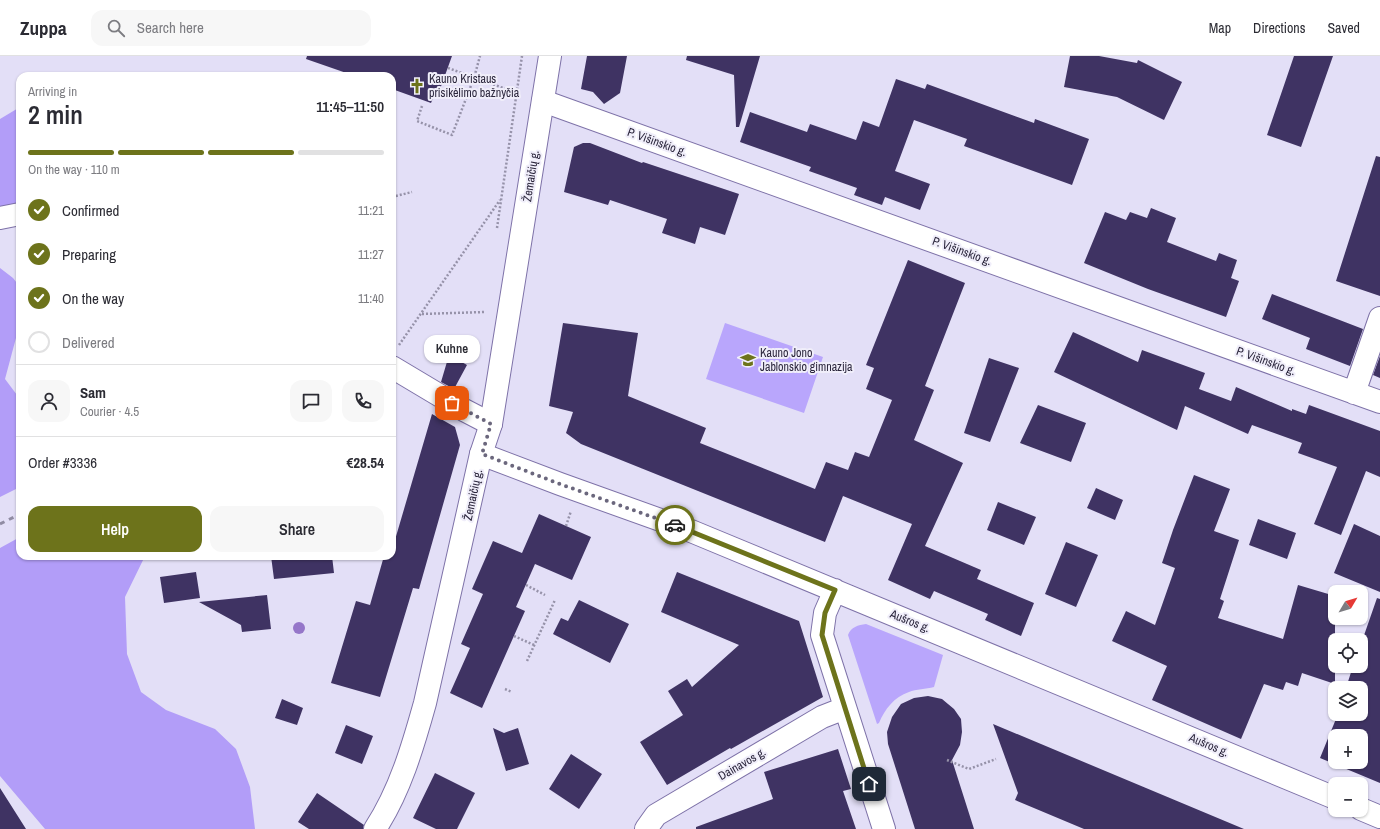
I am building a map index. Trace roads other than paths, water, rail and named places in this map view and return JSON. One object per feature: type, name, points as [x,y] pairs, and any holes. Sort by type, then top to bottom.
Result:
[{"type":"street","name":"Žemaičių g.","points":[[375,829],[384,815],[415,741],[482,454],[491,424],[550,56]]},
{"type":"street","name":"P. Višinskio g.","points":[[543,101],[1380,402]]},
{"type":"street","points":[[0,218],[16,215]]},
{"type":"street","points":[[1354,392],[1380,318]]},
{"type":"street","points":[[396,360],[464,410],[491,424]]},
{"type":"street","name":"Aušros g.","points":[[482,454],[691,531],[1328,795]]},
{"type":"street","points":[[835,590],[825,613],[822,635],[884,829]]},
{"type":"street","name":"Dainavos g.","points":[[646,829],[656,815],[822,717],[845,708]]},
{"type":"street","points":[[1368,812],[1380,816]]},
{"type":"railway","points":[[0,524],[16,516]]},
{"type":"place","name":"Kauno Kristaus prisikėlimo bažnyčia","points":[[417,86]]},
{"type":"place","name":"Kauno Jono Jablonskio gimnazija","points":[[748,360]]},
{"type":"place","name":"Kuhne","points":[[452,403]]}]
